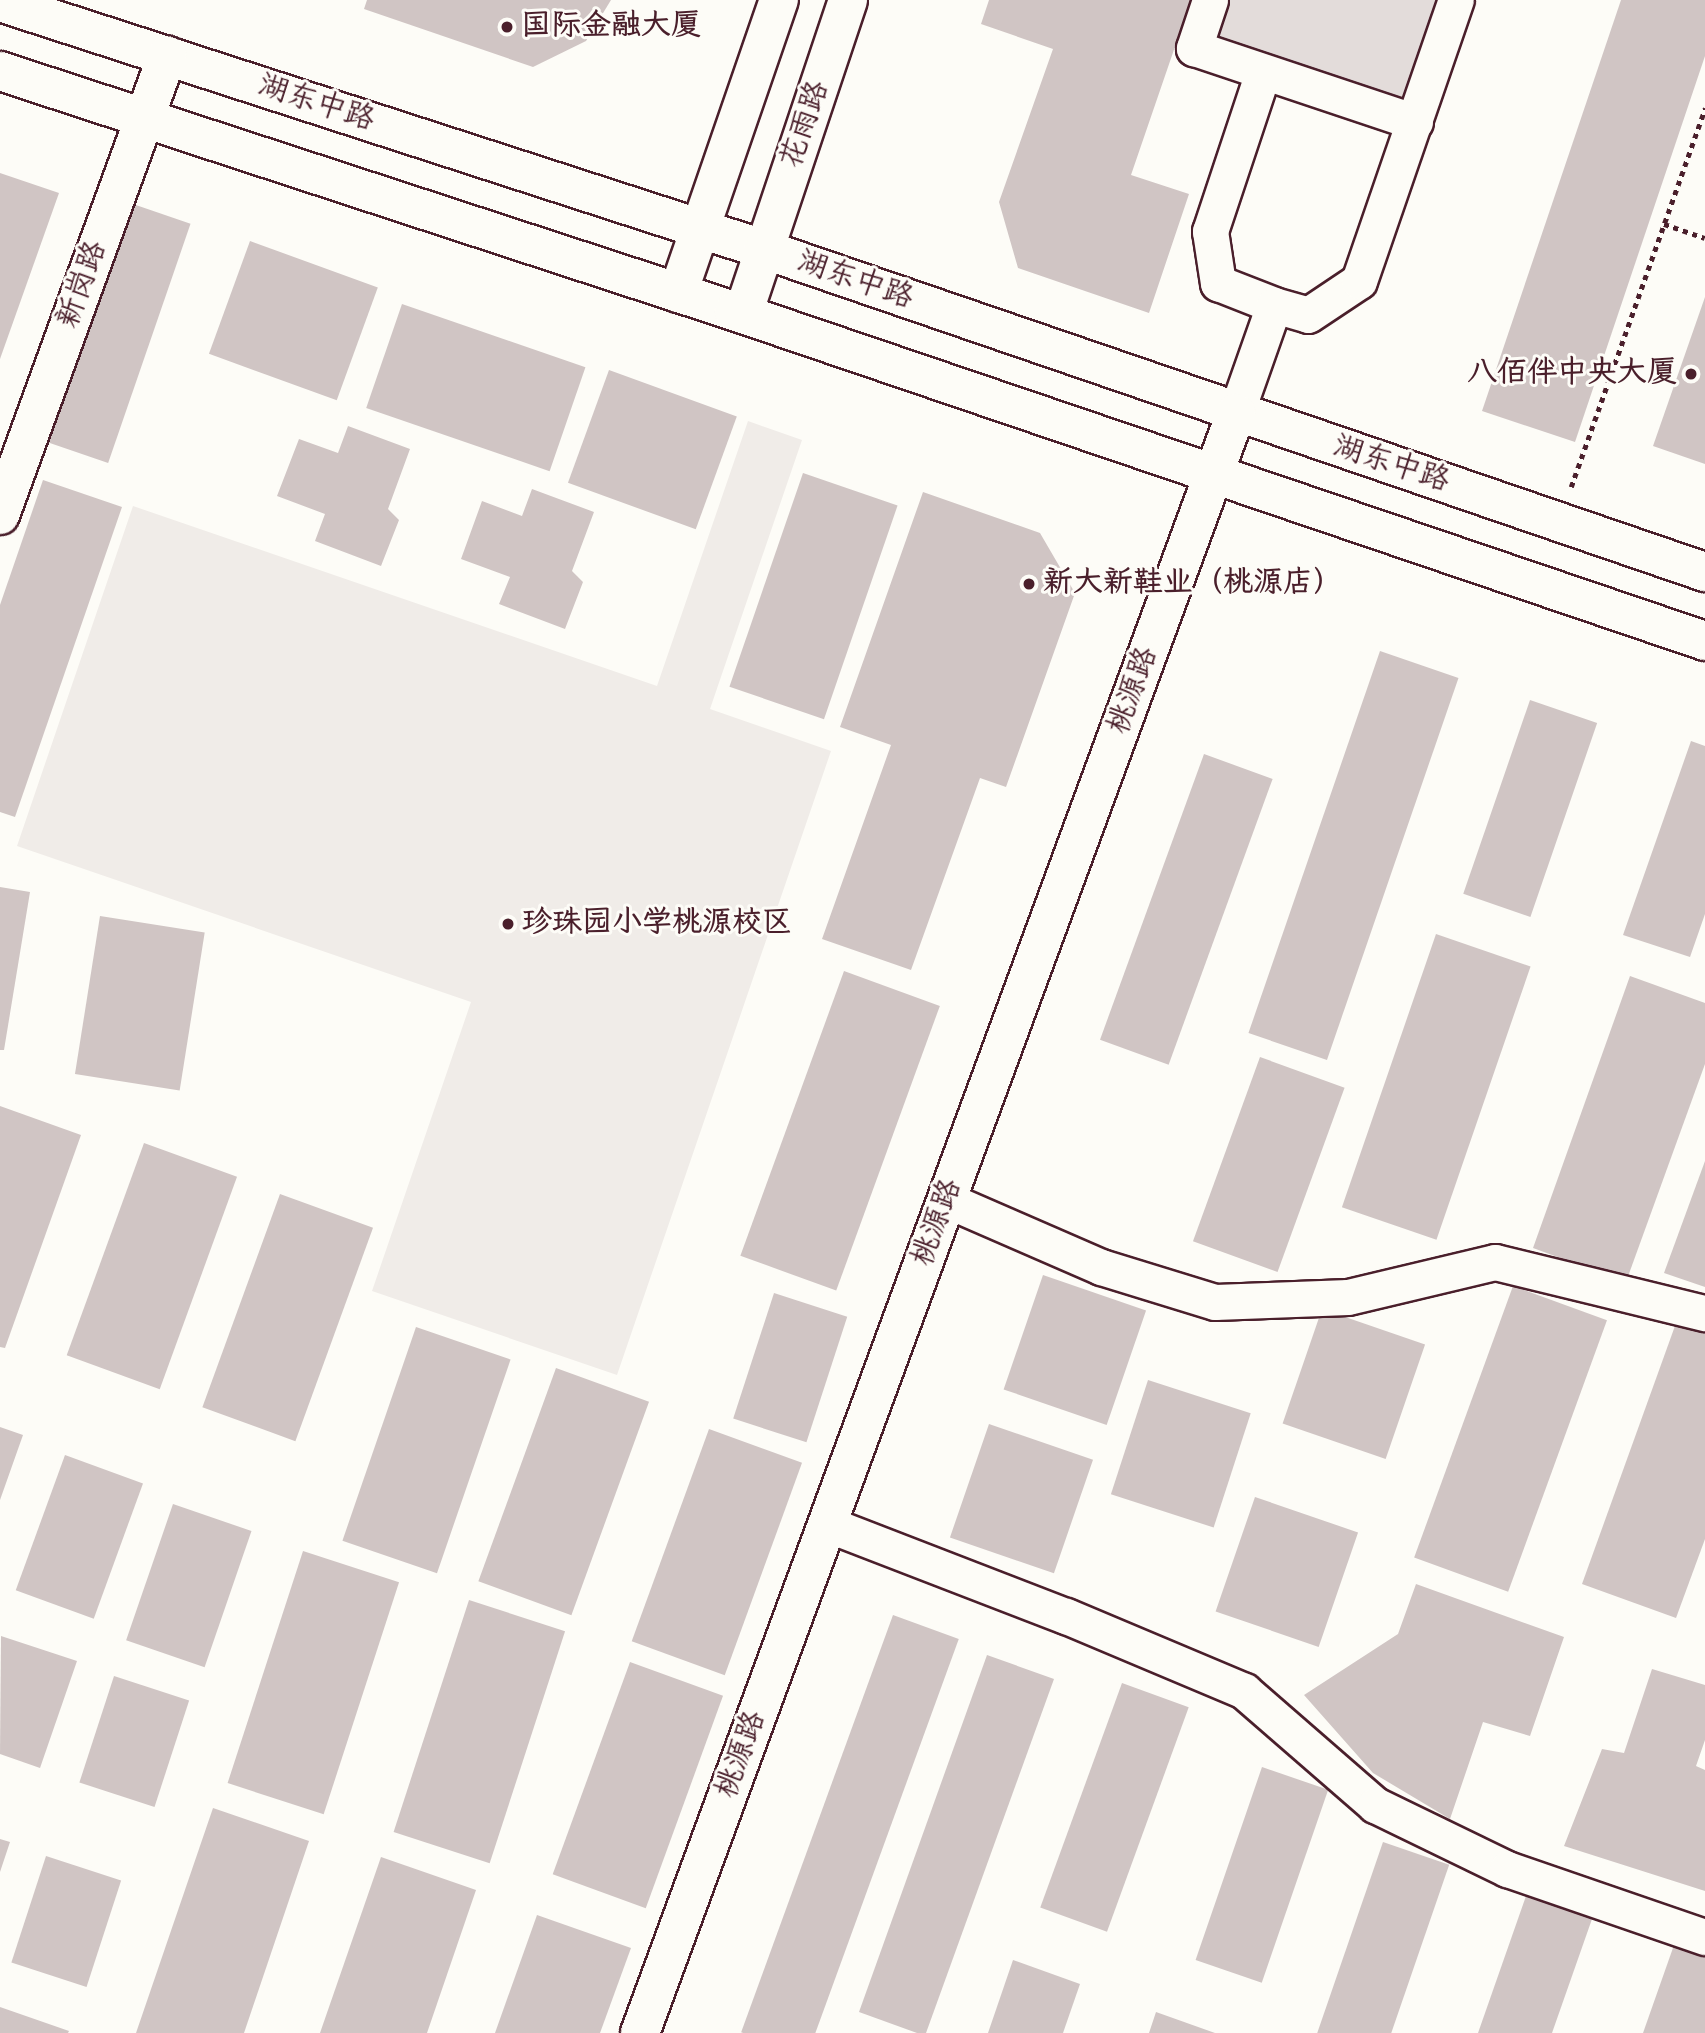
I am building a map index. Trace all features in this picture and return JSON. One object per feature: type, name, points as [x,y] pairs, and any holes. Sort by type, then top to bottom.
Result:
[{"type":"main road","points":[[678,293],[779,0]]},
{"type":"main road","name":"花雨路","points":[[743,314],[848,0]]},
{"type":"main road","name":"湖东中路","points":[[0,2],[763,249],[1236,414],[1560,520],[1705,572]]},
{"type":"main road","name":"新岗路","points":[[0,514],[167,55]]},
{"type":"main road","points":[[0,71],[743,314],[1705,641]]},
{"type":"main road","name":"桃源路","points":[[640,2033],[1236,414]]},
{"type":"street","points":[[1210,0],[1194,48],[1415,122]]},
{"type":"street","points":[[1263,72],[1210,231],[1218,283],[1308,316],[1359,281],[1456,0]]},
{"type":"street","points":[[1236,414],[1274,305]]},
{"type":"street","points":[[947,1200],[1101,1267],[1215,1302],[1348,1297],[1496,1262],[1705,1313]]},
{"type":"street","points":[[827,1524],[1066,1616],[1237,1688],[1375,1805],[1507,1869],[1705,1937]]},
{"type":"path","points":[[1560,520],[1705,108]]},
{"type":"path","points":[[1664,224],[1705,238]]},
{"type":"shaded area","points":[[1228,0],[1439,0],[1405,98],[1215,39]]},
{"type":"shaded area","name":"珍珠园小学桃源校区","points":[[748,421],[802,440],[710,709],[831,751],[617,1375],[372,1291],[471,1002],[17,846],[133,506],[657,686]]},
{"type":"building","name":"国际金融大厦","points":[[367,0],[611,0],[586,41],[533,67],[364,9]]},
{"type":"building","points":[[989,0],[1191,0],[1131,175],[1189,194],[1149,313],[1018,268],[999,202],[1053,49],[981,24]]},
{"type":"building","points":[[1621,0],[1705,0],[1705,56],[1575,442],[1482,411]]},
{"type":"building","points":[[0,173],[59,193],[0,359]]},
{"type":"building","points":[[130,203],[191,224],[108,463],[48,442]]},
{"type":"building","points":[[250,241],[378,288],[337,400],[209,354]]},
{"type":"building","name":"八佰伴中央大厦","points":[[1705,297],[1705,464],[1653,446]]},
{"type":"building","points":[[402,304],[585,367],[550,471],[366,408]]},
{"type":"building","points":[[609,370],[737,417],[696,529],[568,483]]},
{"type":"building","points":[[348,426],[410,449],[388,509],[399,520],[381,566],[315,541],[325,514],[277,496],[299,439],[338,453]]},
{"type":"building","points":[[803,473],[898,506],[824,719],[729,687]]},
{"type":"building","points":[[43,480],[122,507],[15,817],[0,812],[0,605]]},
{"type":"building","points":[[532,489],[594,512],[572,571],[583,582],[565,629],[499,604],[510,577],[461,559],[482,501],[522,516]]},
{"type":"building","points":[[923,492],[1040,533],[1075,593],[1006,787],[980,778],[911,970],[822,939],[891,745],[840,727]]},
{"type":"building","points":[[1380,651],[1458,678],[1327,1060],[1248,1033]]},
{"type":"building","points":[[1530,700],[1597,723],[1530,917],[1463,894]]},
{"type":"building","points":[[1691,741],[1705,746],[1705,914],[1690,957],[1623,935]]},
{"type":"building","points":[[1204,754],[1273,779],[1169,1065],[1100,1040]]},
{"type":"building","points":[[0,887],[30,892],[4,1050],[0,1050]]},
{"type":"building","points":[[100,916],[205,933],[180,1091],[75,1074]]},
{"type":"building","points":[[1436,934],[1531,967],[1436,1240],[1342,1207]]},
{"type":"building","points":[[844,971],[940,1006],[836,1291],[740,1256]]},
{"type":"building","points":[[1630,976],[1705,1003],[1705,1064],[1626,1282],[1533,1248]]},
{"type":"building","points":[[1260,1057],[1345,1088],[1278,1272],[1193,1241]]},
{"type":"building","points":[[0,1106],[81,1135],[5,1348],[0,1347]]},
{"type":"building","points":[[144,1143],[237,1177],[160,1389],[67,1355]]},
{"type":"building","points":[[1705,1161],[1705,1287],[1664,1273]]},
{"type":"building","points":[[280,1194],[373,1228],[295,1441],[202,1407]]},
{"type":"building","points":[[1043,1275],[1146,1310],[1107,1425],[1004,1389]]},
{"type":"building","points":[[1513,1286],[1607,1320],[1508,1592],[1414,1558]]},
{"type":"building","points":[[774,1293],[847,1317],[806,1442],[733,1419]]},
{"type":"building","points":[[1322,1309],[1425,1344],[1386,1459],[1283,1423]]},
{"type":"building","points":[[1680,1312],[1705,1320],[1705,1539],[1676,1618],[1582,1584]]},
{"type":"building","points":[[416,1327],[511,1360],[437,1573],[342,1541]]},
{"type":"building","points":[[556,1368],[649,1402],[571,1615],[478,1581]]},
{"type":"building","points":[[1148,1380],[1251,1413],[1214,1528],[1111,1494]]},
{"type":"building","points":[[989,1424],[1093,1460],[1054,1573],[950,1537]]},
{"type":"building","points":[[0,1427],[23,1435],[0,1500]]},
{"type":"building","points":[[709,1429],[802,1463],[725,1675],[632,1641]]},
{"type":"building","points":[[65,1455],[143,1483],[94,1619],[16,1590]]},
{"type":"building","points":[[1255,1497],[1358,1532],[1319,1647],[1216,1611]]},
{"type":"building","points":[[173,1504],[251,1531],[205,1667],[126,1640]]},
{"type":"building","points":[[303,1551],[399,1582],[324,1814],[228,1783]]},
{"type":"building","points":[[1416,1584],[1564,1637],[1530,1736],[1483,1722],[1450,1819],[1373,1773],[1304,1695],[1398,1634]]},
{"type":"building","points":[[469,1600],[565,1631],[490,1863],[394,1832]]},
{"type":"building","points":[[893,1615],[959,1639],[815,2033],[741,2032]]},
{"type":"building","points":[[1,1636],[77,1661],[40,1768],[0,1754]]},
{"type":"building","points":[[987,1655],[1054,1679],[926,2033],[917,2033],[859,2012]]},
{"type":"building","points":[[630,1662],[723,1696],[646,1908],[553,1874]]},
{"type":"building","points":[[1652,1669],[1705,1685],[1705,1740],[1696,1766],[1705,1770],[1705,1891],[1564,1846],[1602,1749],[1624,1753]]},
{"type":"building","points":[[114,1676],[189,1700],[155,1807],[79,1783]]},
{"type":"building","points":[[1122,1683],[1189,1707],[1107,1932],[1040,1908]]},
{"type":"building","points":[[1262,1767],[1328,1790],[1262,1983],[1196,1960]]},
{"type":"building","points":[[213,1808],[309,1841],[244,2033],[136,2033]]},
{"type":"building","points":[[0,1839],[10,1842],[0,1872]]},
{"type":"building","points":[[1383,1842],[1449,1865],[1391,2033],[1317,2033]]},
{"type":"building","points":[[46,1856],[121,1880],[87,1987],[11,1963]]},
{"type":"building","points":[[381,1857],[476,1890],[427,2033],[320,2033]]},
{"type":"building","points":[[1526,1896],[1592,1919],[1552,2033],[1478,2033]]},
{"type":"building","points":[[537,1915],[631,1948],[600,2033],[495,2033]]},
{"type":"building","points":[[1674,1945],[1705,1955],[1705,2033],[1643,2033]]},
{"type":"building","points":[[1013,1960],[1080,1984],[1063,2033],[988,2033]]},
{"type":"building","points":[[0,2007],[69,2031],[0,2033]]},
{"type":"building","points":[[1156,2012],[1215,2033],[1149,2033]]},
{"type":"place","name":"国际金融大厦","points":[[507,27]]},
{"type":"place","name":"八佰伴中央大厦","points":[[1691,374]]},
{"type":"place","name":"新大新鞋业（桃源店）","points":[[1029,584]]},
{"type":"place","name":"珍珠园小学桃源校区","points":[[508,924]]}]
